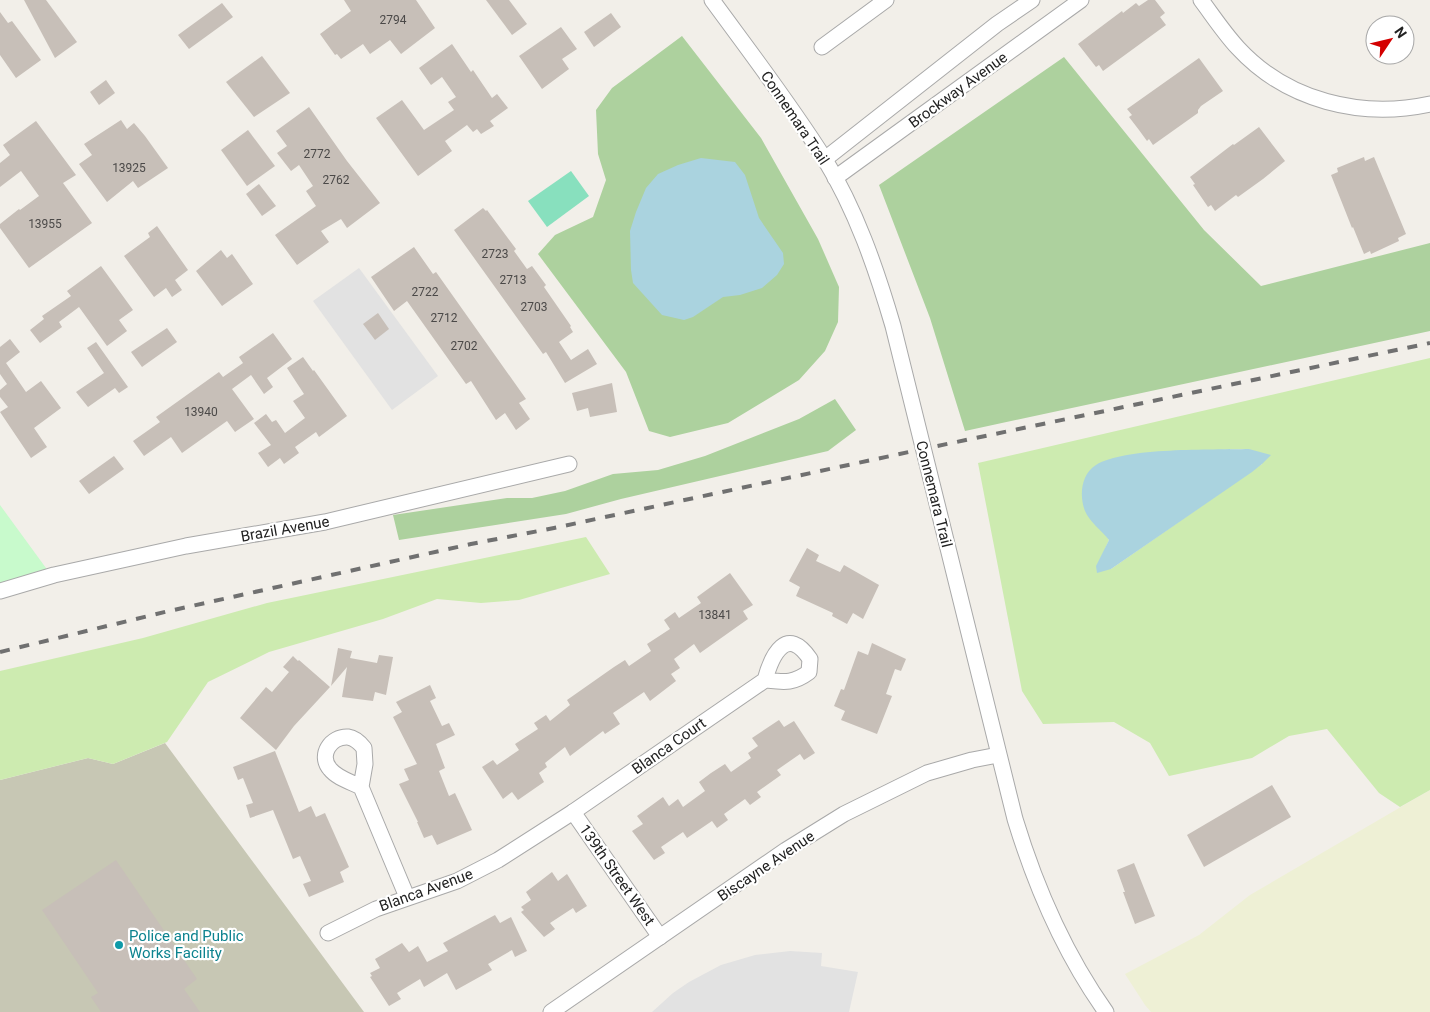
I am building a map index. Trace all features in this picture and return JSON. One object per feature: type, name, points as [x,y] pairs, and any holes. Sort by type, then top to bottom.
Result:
[{"type":"street","name":"Connemara Trail","points":[[712,0],[825,159],[852,212],[878,276],[893,326],[1015,819],[1042,897],[1074,962],[1106,1012]]},
{"type":"street","points":[[822,47],[886,0]]},
{"type":"street","name":"Brockway Avenue","points":[[825,159],[997,24],[1032,0]]},
{"type":"street","name":"Brockway Avenue","points":[[835,178],[1081,0]]},
{"type":"street","points":[[1201,0],[1226,35],[1252,62],[1299,92],[1345,107],[1392,110],[1430,104]]},
{"type":"street","name":"Brazil Avenue","points":[[0,591],[54,575],[186,546],[325,522],[569,464]]},
{"type":"street","name":"Blanca Court","points":[[573,812],[766,680]]},
{"type":"street","name":"Biscayne Avenue","points":[[551,1012],[786,850],[844,814],[927,773],[972,760],[998,755]]},
{"type":"street","points":[[361,787],[407,897]]},
{"type":"street","name":"Blanca Avenue","points":[[328,933],[376,908],[457,881],[480,870],[573,812]]},
{"type":"street","name":"139th Street West","points":[[573,812],[660,937]]},
{"type":"shaded area","points":[[359,268],[438,376],[392,410],[313,301]]},
{"type":"shaded area","points":[[165,743],[364,1012],[0,1012],[0,780],[88,758],[113,764]]},
{"type":"shaded area","points":[[1430,790],[1430,1012],[1151,1012],[1145,1005],[1125,974],[1199,935],[1250,895]]},
{"type":"shaded area","points":[[790,951],[822,953],[821,966],[858,972],[849,1012],[652,1012],[673,993],[689,982],[721,965],[755,955]]},
{"type":"green space","points":[[682,36],[761,138],[818,239],[839,287],[838,322],[825,351],[799,380],[728,423],[670,437],[649,431],[626,372],[538,254],[555,235],[593,217],[606,180],[598,154],[596,110],[612,88]]},
{"type":"green space","points":[[1064,57],[1204,230],[1261,286],[1430,243],[1430,331],[965,431],[930,318],[879,185]]},
{"type":"green space","points":[[571,171],[589,196],[547,227],[528,201]]},
{"type":"green space","points":[[1430,358],[1430,790],[1400,807],[1379,793],[1327,729],[1289,736],[1252,758],[1169,776],[1150,743],[1114,722],[1043,724],[1022,691],[978,463]],"holes":[[[1249,449],[1262,464],[1111,569],[1105,549],[1109,540],[1105,534],[1120,457],[1163,452]]]},
{"type":"green space","points":[[835,399],[856,430],[828,451],[621,499],[566,514],[399,540],[393,515],[507,498],[532,498],[565,491],[613,474],[658,470],[705,456],[799,419]]},
{"type":"green space","points":[[0,505],[54,579],[0,595]]},
{"type":"green space","points":[[586,537],[610,574],[519,600],[481,603],[437,599],[383,619],[269,652],[208,682],[167,742],[113,764],[88,758],[0,780],[0,671],[143,638],[267,603]]},
{"type":"water","points":[[701,158],[735,162],[745,175],[759,218],[783,253],[784,264],[777,275],[762,288],[740,295],[723,297],[693,317],[684,320],[662,315],[633,283],[630,231],[646,188],[658,174]]},
{"type":"water","points":[[1249,449],[1271,455],[1252,472],[1111,569],[1097,573],[1096,566],[1109,540],[1089,518],[1083,505],[1082,492],[1084,480],[1091,469],[1109,459],[1147,452]]},
{"type":"building","points":[[24,0],[46,0],[77,42],[55,58]]},
{"type":"building","points":[[344,0],[416,0],[435,28],[401,54],[390,40],[370,54],[363,44],[341,59],[337,54],[335,55],[320,34],[351,11]]},
{"type":"building","points":[[486,0],[509,0],[527,24],[512,35]]},
{"type":"building","points":[[1148,0],[1155,0],[1165,13],[1160,17],[1166,25],[1103,71],[1099,65],[1096,67],[1078,44],[1122,11],[1123,13],[1136,3],[1139,6]]},
{"type":"building","points":[[222,3],[233,17],[189,49],[178,35]]},
{"type":"building","points":[[0,12],[8,23],[12,21],[41,60],[16,78],[0,55]]},
{"type":"building","points":[[611,13],[621,27],[594,47],[584,32]]},
{"type":"building","points":[[561,27],[577,49],[562,59],[569,69],[542,89],[519,56]]},
{"type":"building","points":[[452,44],[492,98],[497,94],[508,108],[490,121],[494,126],[481,134],[477,129],[473,132],[467,125],[445,141],[452,151],[418,176],[376,118],[402,100],[424,130],[454,110],[448,102],[456,97],[442,77],[431,85],[419,68]]},
{"type":"building","points":[[262,56],[290,93],[254,117],[226,82]]},
{"type":"building","points":[[1199,58],[1223,91],[1201,106],[1198,113],[1153,145],[1149,139],[1147,141],[1129,117],[1132,115],[1127,109]]},
{"type":"building","points":[[106,80],[115,93],[99,105],[90,92]]},
{"type":"building","points":[[309,107],[347,161],[380,203],[347,228],[341,219],[321,231],[329,242],[297,265],[275,235],[316,206],[306,191],[313,186],[299,165],[291,171],[277,153],[287,146],[276,131]]},
{"type":"building","points":[[121,120],[127,129],[134,123],[168,168],[138,188],[133,181],[107,202],[79,164],[92,155],[84,144]]},
{"type":"building","points":[[36,121],[76,175],[63,183],[92,223],[29,268],[0,228],[0,224],[39,196],[21,171],[0,187],[0,163],[10,155],[3,145]]},
{"type":"building","points":[[1259,127],[1285,161],[1238,197],[1236,195],[1215,211],[1211,205],[1208,207],[1193,185],[1195,184],[1190,177]]},
{"type":"building","points":[[248,130],[275,166],[247,186],[221,150]]},
{"type":"building","points":[[1364,157],[1365,161],[1374,157],[1406,234],[1398,238],[1399,241],[1371,254],[1370,251],[1364,254],[1331,175],[1338,172],[1337,168]]},
{"type":"building","points":[[259,184],[276,206],[262,216],[246,194]]},
{"type":"building","points":[[483,208],[487,210],[516,249],[514,251],[527,269],[532,266],[571,326],[573,332],[559,342],[571,360],[588,349],[597,364],[565,383],[546,352],[543,354],[454,230]]},
{"type":"building","points":[[157,226],[188,270],[175,280],[182,290],[172,297],[166,288],[154,297],[124,256],[150,237],[148,233]]},
{"type":"building","points":[[414,247],[433,274],[436,272],[526,399],[519,403],[530,419],[516,430],[505,413],[496,420],[471,381],[466,384],[407,301],[394,311],[371,277]]},
{"type":"building","points":[[221,250],[227,258],[232,254],[253,284],[222,306],[196,271]]},
{"type":"building","points":[[101,266],[133,310],[119,320],[127,331],[107,346],[79,307],[59,322],[62,327],[40,343],[30,330],[44,319],[42,316],[71,296],[67,291]]},
{"type":"building","points":[[378,313],[389,329],[375,340],[363,324]]},
{"type":"building","points":[[167,328],[177,342],[142,367],[131,352]]},
{"type":"building","points":[[273,333],[292,359],[267,378],[273,387],[264,394],[251,375],[232,389],[254,419],[235,432],[227,421],[182,453],[171,437],[144,456],[133,441],[160,422],[156,417],[219,372],[223,377],[243,363],[239,357]]},
{"type":"building","points":[[10,339],[20,352],[6,363],[26,392],[41,381],[61,408],[34,428],[47,447],[31,458],[0,412],[8,407],[0,397],[0,390],[7,384],[0,374],[0,347]]},
{"type":"building","points":[[96,342],[128,387],[119,393],[115,388],[88,407],[76,392],[104,373],[87,348]]},
{"type":"building","points":[[303,357],[347,416],[319,437],[316,432],[295,447],[299,453],[284,464],[280,458],[268,467],[258,453],[271,445],[254,423],[266,414],[272,422],[276,420],[285,433],[305,418],[293,401],[304,394],[287,368]]},
{"type":"building","points":[[612,383],[617,412],[590,417],[588,408],[577,411],[572,393]]},
{"type":"building","points":[[114,456],[124,469],[89,494],[79,481]]},
{"type":"building","points":[[807,548],[819,555],[816,561],[840,572],[844,565],[879,585],[863,619],[853,613],[847,624],[832,616],[833,613],[796,596],[800,587],[789,581]]},
{"type":"building","points":[[730,573],[753,605],[743,611],[748,619],[700,653],[694,644],[674,659],[680,668],[671,674],[676,681],[650,701],[644,692],[613,713],[620,724],[605,734],[603,731],[570,756],[565,747],[545,763],[547,767],[539,773],[544,782],[518,800],[512,792],[503,799],[482,767],[493,760],[497,765],[519,750],[515,744],[538,729],[534,723],[546,715],[550,721],[570,705],[567,700],[614,667],[625,660],[629,666],[651,651],[647,644],[670,629],[664,620],[675,612],[679,618],[701,603],[697,597]]},
{"type":"building","points":[[872,643],[906,659],[901,671],[895,669],[886,694],[892,696],[877,734],[841,720],[845,711],[834,706],[841,689],[844,690],[858,651],[868,655]]},
{"type":"building","points":[[338,648],[352,651],[350,658],[377,663],[379,655],[393,657],[386,695],[375,692],[373,701],[342,697],[347,667],[331,686]]},
{"type":"building","points":[[293,656],[330,687],[294,726],[276,750],[240,718],[266,687],[272,692],[289,672],[283,667]]},
{"type":"building","points":[[430,685],[436,698],[430,701],[442,726],[449,723],[455,735],[436,744],[445,768],[439,771],[449,796],[455,793],[472,830],[437,845],[432,835],[424,838],[399,784],[409,780],[404,769],[417,764],[393,717],[402,712],[396,702]]},
{"type":"building","points":[[779,720],[784,727],[794,721],[815,753],[804,760],[800,754],[777,770],[781,775],[757,792],[761,797],[750,805],[745,799],[724,814],[728,820],[717,828],[712,821],[687,838],[683,832],[661,847],[665,853],[654,860],[632,831],[643,824],[637,816],[663,797],[669,806],[678,799],[683,807],[705,791],[699,782],[711,773],[725,764],[731,772],[751,758],[748,753],[758,746],[752,738]]},
{"type":"building","points":[[275,751],[299,812],[311,806],[316,817],[325,813],[349,867],[340,872],[344,882],[309,897],[303,884],[311,881],[300,856],[293,859],[273,810],[250,818],[246,805],[253,803],[243,778],[238,780],[233,767]]},
{"type":"building","points":[[1272,785],[1291,817],[1204,867],[1187,835]]},
{"type":"building","name":"Police and Public Works Facility","points":[[116,860],[197,979],[184,989],[200,1012],[101,1012],[91,997],[98,993],[42,910]]},
{"type":"building","points":[[1134,863],[1155,916],[1135,924],[1117,870]]},
{"type":"building","points":[[552,872],[558,881],[567,874],[587,906],[576,913],[573,908],[550,923],[555,929],[544,937],[521,912],[524,910],[521,907],[531,900],[526,892]]},
{"type":"building","points":[[495,915],[500,923],[511,917],[527,951],[515,957],[512,950],[488,964],[492,970],[456,990],[447,973],[424,987],[420,979],[397,993],[401,999],[389,1006],[370,977],[372,976],[370,973],[380,968],[375,959],[402,943],[409,952],[418,946],[427,962],[448,951],[443,943]]},
{"type":"railway","points":[[0,652],[169,611],[471,544],[1430,343]]},
{"type":"place","name":"Police and Public Works Facility","points":[[119,945]]}]
